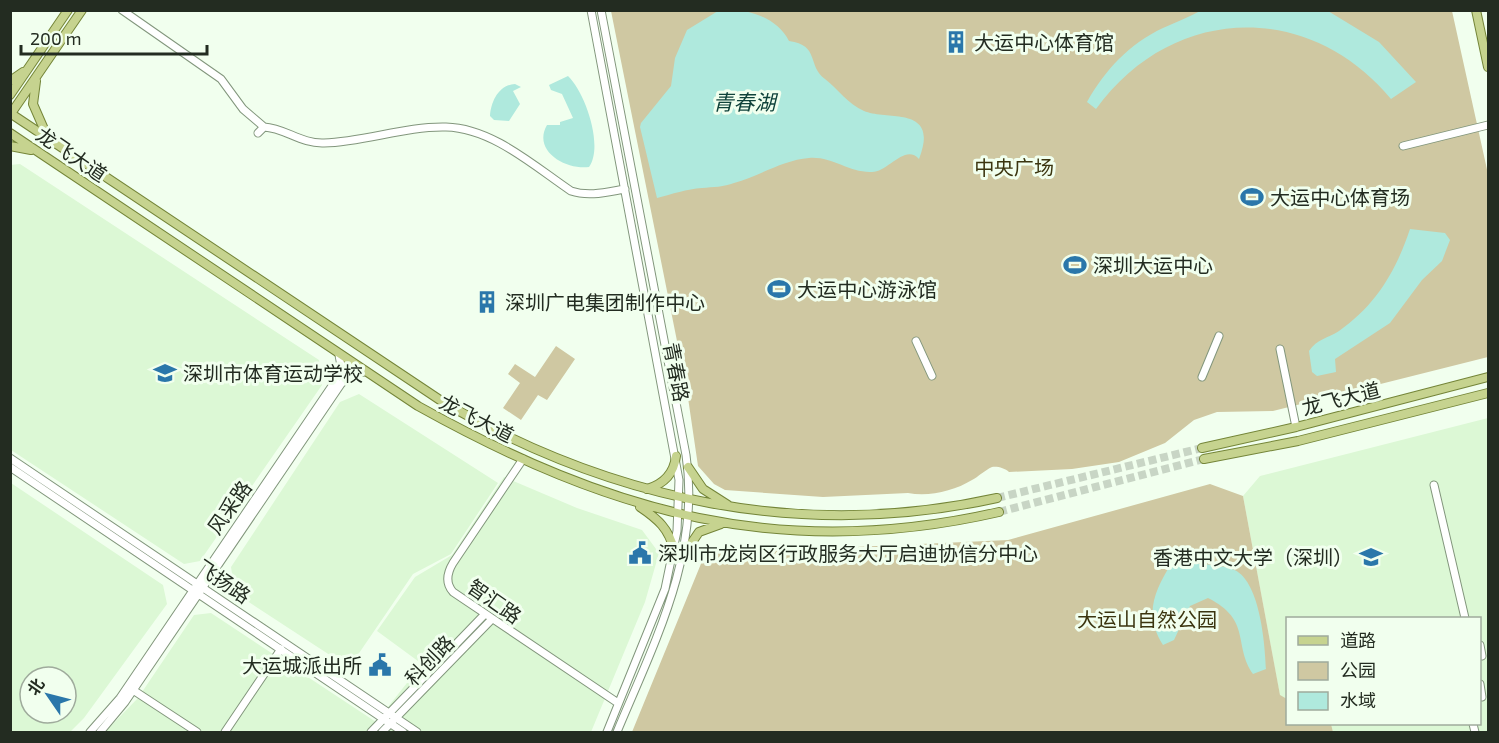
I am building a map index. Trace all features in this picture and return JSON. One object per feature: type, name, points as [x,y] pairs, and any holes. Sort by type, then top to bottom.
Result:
[{"type":"main road","points":[[10,95],[68,10]]},
{"type":"main road","points":[[11,114],[81,10]]},
{"type":"main road","points":[[1476,10],[1488,68]]},
{"type":"main road","points":[[10,81],[30,66]]},
{"type":"main road","points":[[37,76],[33,104],[40,125],[49,139]]},
{"type":"main road","name":"龙飞大道","points":[[11,114],[443,402],[507,435],[597,474],[645,490],[690,501],[733,508],[792,513],[895,514],[996,498]]},
{"type":"main road","name":"龙飞大道","points":[[10,133],[364,372],[438,418],[584,487],[632,502],[724,524],[802,531],[863,532],[920,528],[999,512]]},
{"type":"main road","points":[[10,146],[41,153]]},
{"type":"main road","name":"龙飞大道","points":[[1202,447],[1296,427],[1488,377]]},
{"type":"main road","name":"龙飞大道","points":[[1204,459],[1298,441],[1488,393]]},
{"type":"main road","points":[[645,490],[666,480],[676,456]]},
{"type":"main road","points":[[688,467],[703,489],[733,508]]},
{"type":"main road","points":[[632,502],[662,524],[672,540],[674,550]]},
{"type":"main road","points":[[684,554],[699,532],[724,524]]},
{"type":"street","points":[[122,10],[221,79],[243,110],[264,127],[273,127],[297,139],[326,143],[432,128],[466,129],[502,145],[571,191],[580,194],[595,194],[625,189]]},
{"type":"street","name":"青春路","points":[[591,10],[676,456],[679,498],[674,550],[658,608],[606,732]]},
{"type":"street","name":"青春路","points":[[601,10],[688,467],[690,501],[684,554],[671,600],[617,732]]},
{"type":"street","points":[[1403,146],[1488,125]]},
{"type":"street","points":[[258,133],[264,127]]},
{"type":"street","points":[[1202,377],[1219,336]]},
{"type":"street","points":[[916,340],[932,376]]},
{"type":"street","points":[[1280,349],[1296,427]]},
{"type":"street","name":"风采路","points":[[100,732],[134,690],[198,588],[336,380],[341,366],[339,355]]},
{"type":"street","name":"风采路","points":[[90,732],[120,698],[341,384],[351,374],[364,372]]},
{"type":"street","name":"飞扬路","points":[[10,458],[198,588],[281,650],[403,732]]},
{"type":"street","name":"智汇路","points":[[523,459],[448,574],[448,584],[453,592],[618,704]]},
{"type":"street","name":"飞扬路","points":[[10,467],[417,732]]},
{"type":"street","points":[[1434,485],[1465,617]]},
{"type":"street","points":[[393,715],[485,614]]},
{"type":"street","name":"科创路","points":[[387,722],[492,619]]},
{"type":"street","points":[[225,732],[281,650]]},
{"type":"street","points":[[134,690],[197,732]]},
{"type":"street","points":[[371,732],[387,722]]},
{"type":"street","points":[[382,732],[387,722]]},
{"type":"shaded area","name":"深圳市体育运动学校","points":[[20,164],[319,360],[322,385],[200,561],[184,564],[11,450],[10,165]]},
{"type":"shaded area","name":"深圳市体育运动学校","points":[[359,394],[498,483],[451,554],[413,574],[353,662],[342,663],[235,593],[231,567],[340,402]]},
{"type":"shaded area","name":"香港中文大学（深圳）","points":[[1488,418],[1488,732],[1333,732],[1331,725],[1481,725],[1481,617],[1286,617],[1286,699],[1280,696],[1243,496],[1260,476]]},
{"type":"shaded area","points":[[504,477],[577,508],[642,530],[659,553],[645,602],[591,732],[105,732],[138,698],[194,615],[211,613],[376,722],[422,664],[377,631],[415,577],[452,555]]},
{"type":"shaded area","points":[[11,483],[163,585],[167,604],[78,724],[78,665],[18,665],[18,725],[77,725],[70,732],[11,732]]},
{"type":"green space","name":"深圳大运中心","points":[[611,11],[1452,11],[1488,174],[1488,357],[1273,411],[1217,412],[1194,420],[1165,443],[1119,462],[1072,469],[1009,472],[992,467],[957,487],[924,494],[823,497],[725,490],[714,484],[698,466],[687,391]]},
{"type":"green space","points":[[556,346],[575,359],[547,400],[538,395],[521,420],[503,408],[520,383],[508,374],[515,364],[535,377]]},
{"type":"green space","name":"大运山自然公园","points":[[1210,484],[1243,496],[1280,695],[1286,698],[1286,725],[1331,725],[1333,732],[632,732],[705,554],[1008,540]]},
{"type":"water","name":"青春湖","points":[[738,10],[768,19],[783,32],[789,41],[799,43],[809,51],[820,74],[853,104],[874,114],[908,118],[917,123],[923,130],[924,142],[919,159],[908,154],[878,171],[864,172],[825,159],[799,159],[730,184],[691,189],[657,198],[640,127],[641,123],[671,86],[675,58],[687,30],[718,11]]},
{"type":"water","points":[[1202,10],[1328,11],[1379,42],[1416,82],[1391,99],[1358,67],[1321,44],[1282,31],[1241,28],[1201,34],[1163,49],[1127,74],[1096,109],[1087,102],[1110,69],[1139,42]]},
{"type":"water","points":[[568,76],[581,94],[593,133],[593,158],[589,167],[562,162],[548,151],[544,143],[547,125],[560,125],[560,122],[573,118],[562,94],[551,90],[549,85]]},
{"type":"water","points":[[515,84],[521,87],[513,91],[520,104],[509,121],[494,120],[490,116],[497,95],[504,87]]},
{"type":"water","points":[[1410,229],[1445,233],[1450,240],[1442,261],[1422,280],[1390,323],[1335,359],[1336,372],[1317,376],[1312,372],[1309,351],[1319,341],[1339,331],[1352,321],[1374,298],[1391,273]]},
{"type":"water","points":[[1172,562],[1218,566],[1232,569],[1241,575],[1249,585],[1259,613],[1266,669],[1253,674],[1247,663],[1240,633],[1231,615],[1222,606],[1208,598],[1190,606],[1174,640],[1163,645],[1154,623],[1154,602],[1156,593]]},
{"type":"tunnel","points":[[997,498],[1202,448]]},
{"type":"tunnel","points":[[999,512],[1204,459]]},
{"type":"place","name":"大运中心体育馆","points":[[956,42]]},
{"type":"place","name":"大运中心体育场","points":[[1252,197]]},
{"type":"place","name":"深圳大运中心","points":[[1075,265]]},
{"type":"place","name":"大运中心游泳馆","points":[[779,289]]},
{"type":"place","name":"深圳广电集团制作中心","points":[[487,302]]},
{"type":"place","name":"深圳市体育运动学校","points":[[165,373]]},
{"type":"place","name":"深圳市龙岗区行政服务大厅启迪协信分中心","points":[[640,553]]},
{"type":"place","name":"香港中文大学（深圳）","points":[[1371,557]]},
{"type":"place","name":"大运城派出所","points":[[380,665]]},
{"type":"park label","name":"中央广场","points":[[1014,167]]}]
